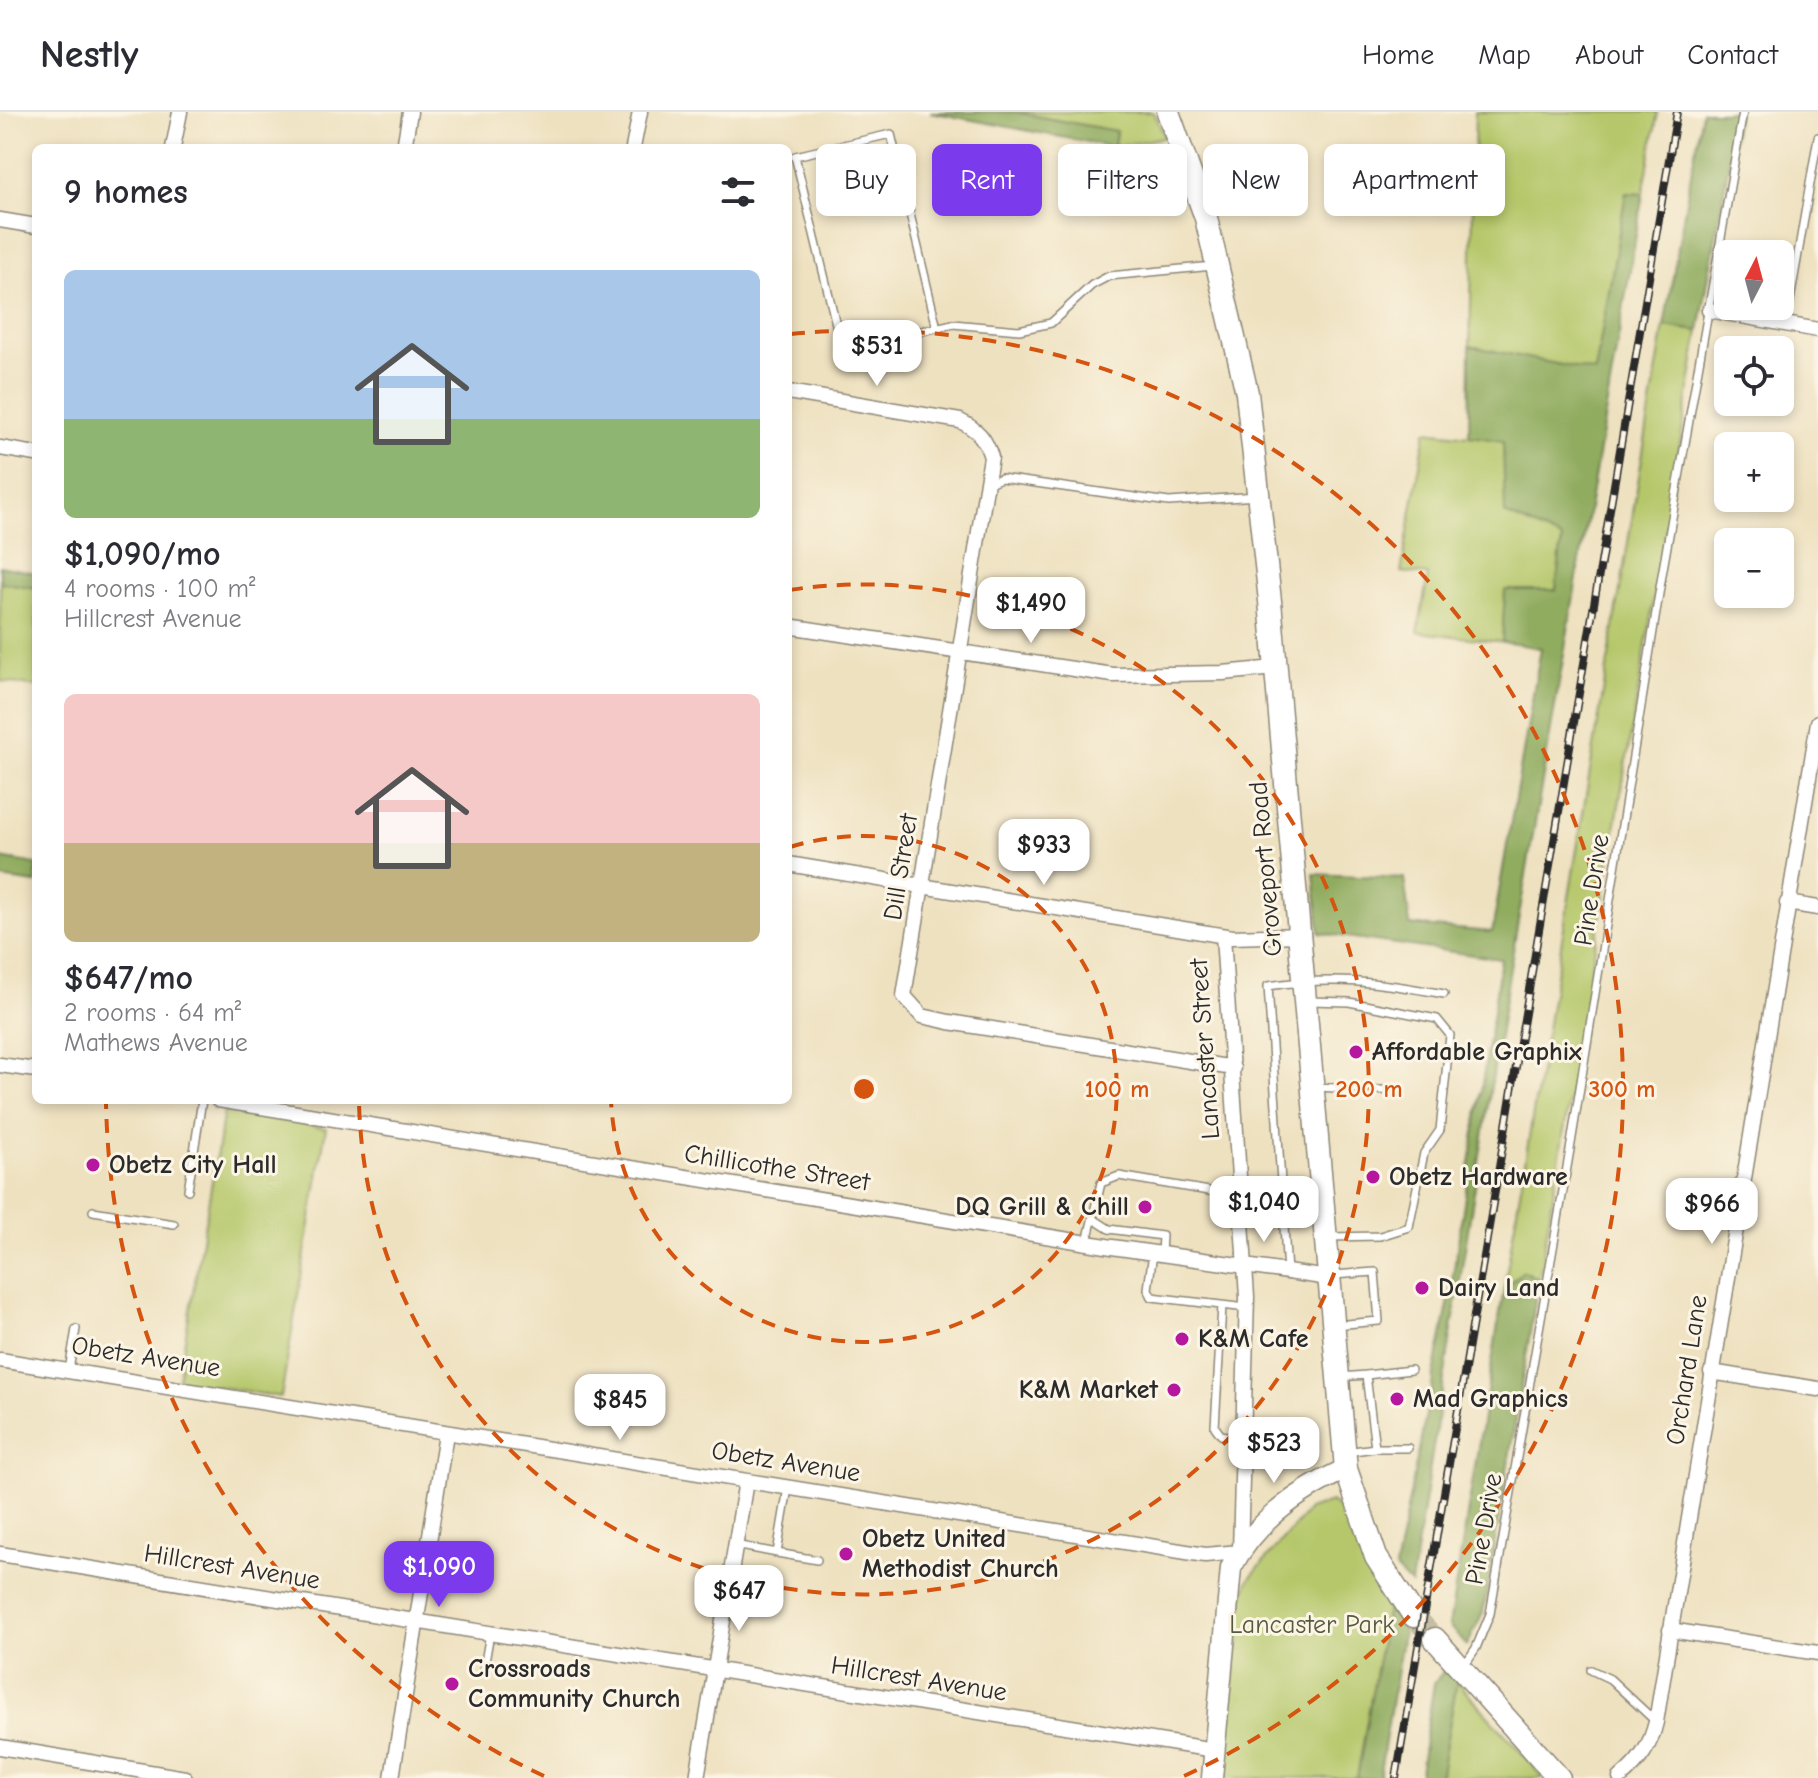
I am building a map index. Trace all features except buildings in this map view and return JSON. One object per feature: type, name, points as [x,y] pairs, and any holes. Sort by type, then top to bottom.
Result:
[{"type":"main road","name":"Groveport Road","points":[[1168,112],[1206,218],[1247,393],[1300,935],[1345,1461],[1376,1557],[1414,1616]]},
{"type":"main road","points":[[1435,1639],[1559,1778]]},
{"type":"street","points":[[174,144],[180,112]]},
{"type":"street","points":[[405,144],[410,112]]},
{"type":"street","points":[[634,144],[640,112]]},
{"type":"street","points":[[0,220],[32,225]]},
{"type":"street","points":[[1709,310],[1818,330]]},
{"type":"street","name":"Dill Street","points":[[792,393],[960,421],[975,429],[986,441],[991,457],[904,996],[922,1016],[1233,1068]]},
{"type":"street","points":[[0,448],[32,453]]},
{"type":"street","points":[[792,627],[1113,675],[1223,673],[1275,668]]},
{"type":"street","name":"Orchard Lane","points":[[1620,1778],[1645,1753],[1656,1722],[1818,722]]},
{"type":"street","points":[[792,865],[1223,936],[1300,935]]},
{"type":"street","points":[[1787,903],[1818,908]]},
{"type":"street","name":"Lancaster Street","points":[[1212,1778],[1228,1580],[1240,1552],[1247,1308],[1223,936]]},
{"type":"street","points":[[0,1065],[32,1069]]},
{"type":"street","name":"Chillicothe Street","points":[[242,1104],[1087,1243],[1329,1276]]},
{"type":"street","name":"Obetz Avenue","points":[[0,1360],[1205,1555],[1240,1552]]},
{"type":"street","points":[[1711,1372],[1818,1389]]},
{"type":"street","points":[[392,1778],[446,1433]]},
{"type":"street","points":[[1240,1552],[1295,1496],[1345,1461]]},
{"type":"street","points":[[697,1778],[746,1481]]},
{"type":"street","name":"Hillcrest Avenue","points":[[0,1554],[1214,1750]]},
{"type":"street","points":[[1670,1630],[1818,1653]]},
{"type":"street","points":[[0,1747],[185,1778]]},
{"type":"lane","name":"Pine Drive","points":[[1462,1669],[1476,1648],[1490,1614],[1743,112]]},
{"type":"lane","points":[[937,328],[891,134],[795,156],[842,349],[937,328],[953,324],[1019,330],[1051,323],[1092,285],[1109,276],[1219,266]]},
{"type":"lane","points":[[1786,324],[1818,137]]},
{"type":"lane","points":[[987,483],[1001,478],[1169,502],[1259,495]]},
{"type":"lane","points":[[1305,991],[1367,980],[1444,994]]},
{"type":"lane","points":[[1287,1272],[1268,986],[1437,1019],[1450,1035],[1440,1130],[1424,1153],[1409,1227],[1380,1236],[1326,1237]]},
{"type":"lane","points":[[1313,1087],[1400,1091]]},
{"type":"lane","points":[[188,1190],[201,1104]]},
{"type":"lane","points":[[1087,1243],[1090,1225],[1095,1220],[1101,1183],[1119,1176],[1242,1196]]},
{"type":"lane","points":[[93,1211],[174,1224]]},
{"type":"lane","points":[[1095,1220],[1109,1229],[1162,1236],[1148,1289],[1152,1297],[1247,1308]]},
{"type":"lane","points":[[1329,1276],[1375,1272],[1379,1321],[1333,1326]]},
{"type":"lane","points":[[1222,1306],[1215,1427],[1221,1435],[1244,1439]]},
{"type":"lane","points":[[69,1371],[76,1329]]},
{"type":"lane","points":[[1337,1378],[1411,1370]]},
{"type":"lane","points":[[1366,1375],[1375,1448]]},
{"type":"lane","points":[[1345,1461],[1375,1448],[1408,1448]]},
{"type":"lane","points":[[777,1553],[788,1488]]},
{"type":"lane","points":[[735,1545],[817,1560]]},
{"type":"lane","points":[[484,1668],[490,1633]]},
{"type":"lane","points":[[1591,1670],[1610,1679],[1656,1722]]},
{"type":"green space","points":[[930,112],[1014,112],[1116,131],[1114,144],[1098,144]]},
{"type":"green space","points":[[1014,112],[1154,112],[1165,137],[1114,144],[1116,131]]},
{"type":"green space","points":[[1475,112],[1658,112],[1643,194],[1626,193],[1595,372],[1470,346],[1473,216],[1505,216],[1505,144],[1474,144]]},
{"type":"green space","points":[[1702,112],[1738,112],[1699,331],[1664,326]]},
{"type":"green space","points":[[1626,193],[1643,194],[1510,968],[1411,1585],[1395,1569],[1450,1295],[1501,959],[1320,933],[1314,874],[1404,878],[1410,925],[1492,932],[1541,648],[1502,642],[1505,590],[1556,590],[1562,539],[1505,514],[1503,441],[1469,436],[1470,346],[1595,372]]},
{"type":"green space","points":[[1664,326],[1699,331],[1539,1279],[1523,1271],[1504,1288]]},
{"type":"green space","points":[[1426,431],[1503,440],[1506,514],[1562,538],[1556,590],[1505,591],[1502,642],[1418,632],[1428,575],[1401,572]]},
{"type":"green space","points":[[0,566],[32,572],[32,587],[0,582]]},
{"type":"green space","points":[[0,582],[32,587],[32,686],[0,681]]},
{"type":"green space","points":[[0,858],[32,863],[32,882],[0,878]]},
{"type":"green space","points":[[224,1111],[326,1128],[281,1397],[178,1380]]},
{"type":"green space","points":[[1523,1271],[1539,1279],[1483,1613],[1467,1646],[1449,1626],[1504,1288]]},
{"type":"green space","name":"Lancaster Park","points":[[1331,1502],[1347,1517],[1368,1574],[1387,1608],[1357,1778],[1223,1778],[1243,1597],[1249,1579],[1308,1510]]},
{"type":"green space","points":[[1387,1608],[1404,1627],[1379,1778],[1357,1778]]},
{"type":"green space","points":[[1446,1668],[1457,1681],[1440,1778],[1419,1778],[1434,1683]]},
{"type":"green space","points":[[1457,1681],[1544,1778],[1440,1778]]},
{"type":"tunnel","points":[[1414,1616],[1435,1639]]},
{"type":"railway","points":[[1396,1778],[1677,112]]},
{"type":"place","name":"Affordable Graphix","points":[[1356,1052]]},
{"type":"place","name":"Obetz City Hall","points":[[93,1165]]},
{"type":"place","name":"Obetz Hardware","points":[[1373,1177]]},
{"type":"place","name":"DQ Grill & Chill","points":[[1145,1207]]},
{"type":"place","name":"Dairy Land","points":[[1422,1288]]},
{"type":"place","name":"K&M Cafe","points":[[1182,1339]]},
{"type":"place","name":"K&M Market","points":[[1174,1390]]},
{"type":"place","name":"Mad Graphics","points":[[1397,1399]]},
{"type":"place","name":"Obetz United Methodist Church","points":[[846,1554]]},
{"type":"place","name":"Crossroads Community Church","points":[[452,1684]]}]
